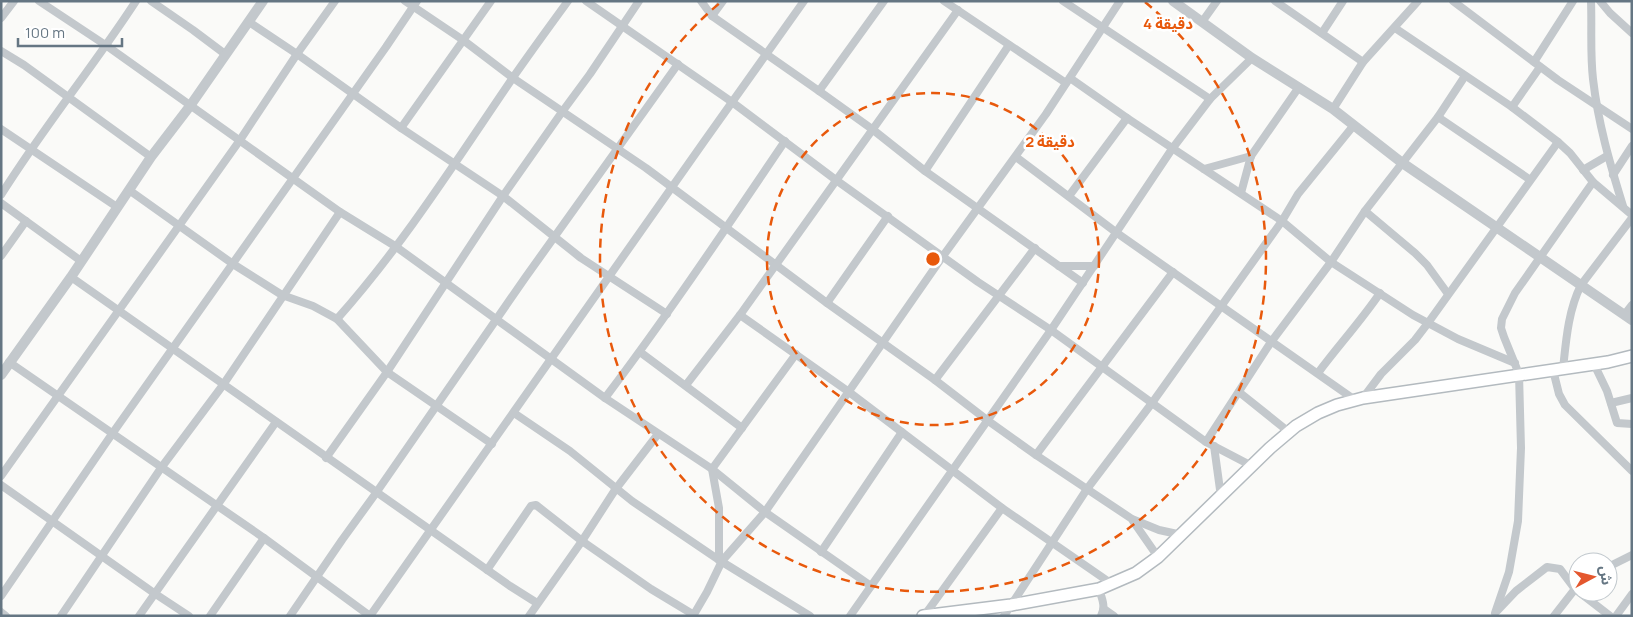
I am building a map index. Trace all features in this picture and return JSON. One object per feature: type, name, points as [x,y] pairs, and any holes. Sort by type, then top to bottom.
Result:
[{"type":"main road","points":[[924,616],[1011,605],[1099,589],[1136,573],[1158,557],[1182,535],[1289,432],[1318,413],[1337,405],[1517,368],[1558,369],[1632,356]]},
{"type":"street","points":[[1,18],[14,1]]},
{"type":"street","points":[[39,1],[107,46],[340,212],[395,246],[446,284],[498,319],[551,360],[712,470],[765,512],[871,586]]},
{"type":"street","points":[[1,195],[31,149],[107,46],[136,1]]},
{"type":"street","points":[[151,1],[225,54]]},
{"type":"street","points":[[1,375],[71,277],[151,157],[190,106],[263,1]]},
{"type":"street","points":[[1,476],[240,140],[297,54],[336,1]]},
{"type":"street","points":[[405,1],[415,4],[513,78],[671,187],[1036,455],[1132,519],[1159,530],[1182,535]]},
{"type":"street","points":[[401,128],[491,1]]},
{"type":"street","points":[[337,319],[367,285],[425,208],[568,1]]},
{"type":"street","points":[[586,1],[732,102],[836,180],[998,296],[1051,330],[1206,442],[1252,466]]},
{"type":"street","points":[[326,458],[387,372],[503,196],[590,74],[639,1]]},
{"type":"street","points":[[701,1],[712,16],[872,129],[925,171],[1083,283]]},
{"type":"street","points":[[712,16],[723,1]]},
{"type":"street","points":[[10,362],[264,538],[370,616],[804,1]]},
{"type":"street","points":[[819,91],[884,1]]},
{"type":"street","points":[[945,1],[1009,45],[1127,118],[1282,220],[1331,262],[1413,315],[1517,368]]},
{"type":"street","points":[[1064,1],[1210,99]]},
{"type":"street","points":[[487,570],[531,506],[536,505],[582,541],[694,616],[707,592],[720,560],[765,512],[943,256],[1016,157],[1120,1]]},
{"type":"street","points":[[1173,1],[1252,58],[1334,108],[1401,162],[1628,317],[1632,305]]},
{"type":"street","points":[[1202,22],[1217,1]]},
{"type":"street","points":[[1322,33],[1343,1]]},
{"type":"street","points":[[1334,108],[1363,62],[1418,1]]},
{"type":"street","points":[[1453,1],[1537,65],[1632,130]]},
{"type":"street","points":[[1512,107],[1574,1]]},
{"type":"street","points":[[1591,1],[1593,76],[1597,107],[1607,156],[1623,206]]},
{"type":"street","points":[[1600,1],[1632,33]]},
{"type":"street","points":[[1280,2],[1363,62]]},
{"type":"street","points":[[1,596],[112,434],[415,4]]},
{"type":"street","points":[[686,385],[740,316],[958,10]]},
{"type":"street","points":[[249,22],[401,128],[503,196],[555,238],[667,314]]},
{"type":"street","points":[[1395,28],[1512,107],[1558,142],[1570,153],[1593,182],[1623,206],[1632,216],[1581,285],[1572,309],[1558,369],[1559,394],[1565,405],[1632,471]]},
{"type":"street","points":[[925,171],[1009,45]]},
{"type":"street","points":[[1,51],[24,65],[151,157]]},
{"type":"street","points":[[850,616],[1051,330],[1172,149],[1210,99],[1252,58]]},
{"type":"street","points":[[290,616],[316,576],[678,64]]},
{"type":"street","points":[[1206,442],[1271,342],[1331,262],[1401,162],[1438,116],[1465,76]]},
{"type":"street","points":[[1241,193],[1251,156],[1299,86]]},
{"type":"street","points":[[1438,116],[1530,179]]},
{"type":"street","points":[[1069,196],[1127,118]]},
{"type":"street","points":[[1004,616],[1087,490],[1152,403],[1304,186],[1354,125]]},
{"type":"street","points":[[1,129],[117,207]]},
{"type":"street","points":[[605,398],[667,314],[784,141]]},
{"type":"street","points":[[1016,157],[1117,233],[1271,342],[1360,399],[1381,374],[1415,340],[1558,142]]},
{"type":"street","points":[[1613,175],[1632,146]]},
{"type":"street","points":[[1204,169],[1251,156]]},
{"type":"street","points":[[1583,170],[1607,156]]},
{"type":"street","points":[[1624,158],[1632,164]]},
{"type":"street","points":[[1493,614],[1509,572],[1518,521],[1521,448],[1517,368],[1501,328],[1502,319],[1515,293],[1593,182]]},
{"type":"street","points":[[129,190],[233,264],[282,295],[312,306],[337,319],[387,372],[492,444]]},
{"type":"street","points":[[1,203],[82,261]]},
{"type":"street","points":[[1365,211],[1415,253],[1427,265],[1448,294]]},
{"type":"street","points":[[61,616],[161,468],[223,385],[282,295],[340,212]]},
{"type":"street","points":[[827,303],[888,216]]},
{"type":"street","points":[[1,256],[26,221]]},
{"type":"street","points":[[935,380],[1035,248]]},
{"type":"street","points":[[1060,266],[1094,266]]},
{"type":"street","points":[[1036,455],[1173,272]]},
{"type":"street","points":[[71,277],[376,493],[537,603]]},
{"type":"street","points":[[1318,373],[1359,323],[1380,293]]},
{"type":"street","points":[[740,316],[850,392],[1002,508],[1112,584]]},
{"type":"street","points":[[640,352],[742,428]]},
{"type":"street","points":[[720,560],[719,508],[712,470],[796,354]]},
{"type":"street","points":[[1594,364],[1607,391],[1617,423],[1632,424]]},
{"type":"street","points":[[1239,392],[1289,432]]},
{"type":"street","points":[[1611,403],[1632,398]]},
{"type":"street","points":[[514,413],[570,451],[616,490],[720,560],[810,616]]},
{"type":"street","points":[[139,616],[276,422]]},
{"type":"street","points":[[822,552],[902,432]]},
{"type":"street","points":[[529,616],[616,490],[658,434]]},
{"type":"street","points":[[1214,446],[1221,497]]},
{"type":"street","points":[[1,485],[189,616]]},
{"type":"street","points":[[924,616],[1002,508]]},
{"type":"street","points":[[1132,519],[1158,557]]},
{"type":"street","points":[[210,616],[264,538]]},
{"type":"street","points":[[1618,562],[1632,555]]},
{"type":"street","points":[[1493,614],[1516,591],[1547,567],[1560,569],[1568,578]]},
{"type":"street","points":[[1099,589],[1103,612],[1114,616]]},
{"type":"street","points":[[1616,616],[1632,594]]},
{"type":"street","points":[[1554,616],[1568,601]]},
{"type":"street","points":[[1593,602],[1610,616]]},
{"type":"street","points":[[1,612],[6,616]]}]
